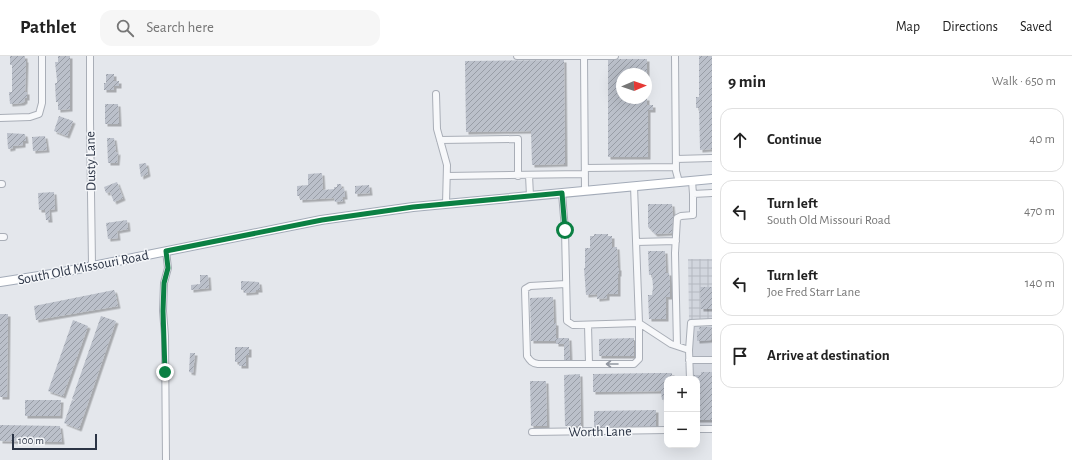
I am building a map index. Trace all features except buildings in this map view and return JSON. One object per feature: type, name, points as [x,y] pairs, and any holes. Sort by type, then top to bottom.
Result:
[{"type":"main road","name":"South Old Missouri Road","points":[[0,282],[51,274],[322,220],[413,207],[712,179]]},
{"type":"street","points":[[0,118],[30,117],[39,114],[42,103],[42,56]]},
{"type":"street","name":"Dusty Lane","points":[[90,56],[92,266]]},
{"type":"street","points":[[517,56],[615,56]]},
{"type":"street","points":[[674,56],[676,167],[679,182]]},
{"type":"street","points":[[584,57],[585,191]]},
{"type":"street","points":[[436,94],[437,128],[447,166],[446,204]]},
{"type":"street","points":[[440,140],[518,139],[518,176]]},
{"type":"street","points":[[676,159],[712,158]]},
{"type":"street","points":[[447,176],[518,176],[676,167]]},
{"type":"street","points":[[529,175],[530,196]]},
{"type":"street","points":[[677,346],[676,241],[678,218],[680,216],[693,215],[692,181]]},
{"type":"street","points":[[566,284],[530,286],[525,289],[527,356],[529,360],[538,364],[634,364],[639,359],[639,323],[634,186]]},
{"type":"street","points":[[562,193],[565,230],[567,321],[573,325],[639,323],[671,344],[689,350]]},
{"type":"street","points":[[693,194],[712,193]]},
{"type":"street","points":[[636,242],[676,241]]},
{"type":"street","points":[[166,251],[168,268],[164,283],[163,311],[165,336],[166,460]]},
{"type":"street","points":[[690,376],[689,350],[691,323],[712,322]]},
{"type":"street","points":[[588,325],[589,364]]},
{"type":"street","points":[[689,360],[712,360]]},
{"type":"street","points":[[700,429],[712,429]]},
{"type":"street","name":"Worth Lane","points":[[532,432],[664,430]]},
{"type":"shaded area","points":[[688,259],[712,259],[712,319],[689,319]]},
{"type":"shaded area","points":[[689,319],[712,319],[712,429],[700,429],[700,376],[690,376]]},
{"type":"route","points":[[165,372],[163,311],[164,283],[168,268],[166,251],[322,220],[413,207],[562,193],[565,230]]}]
